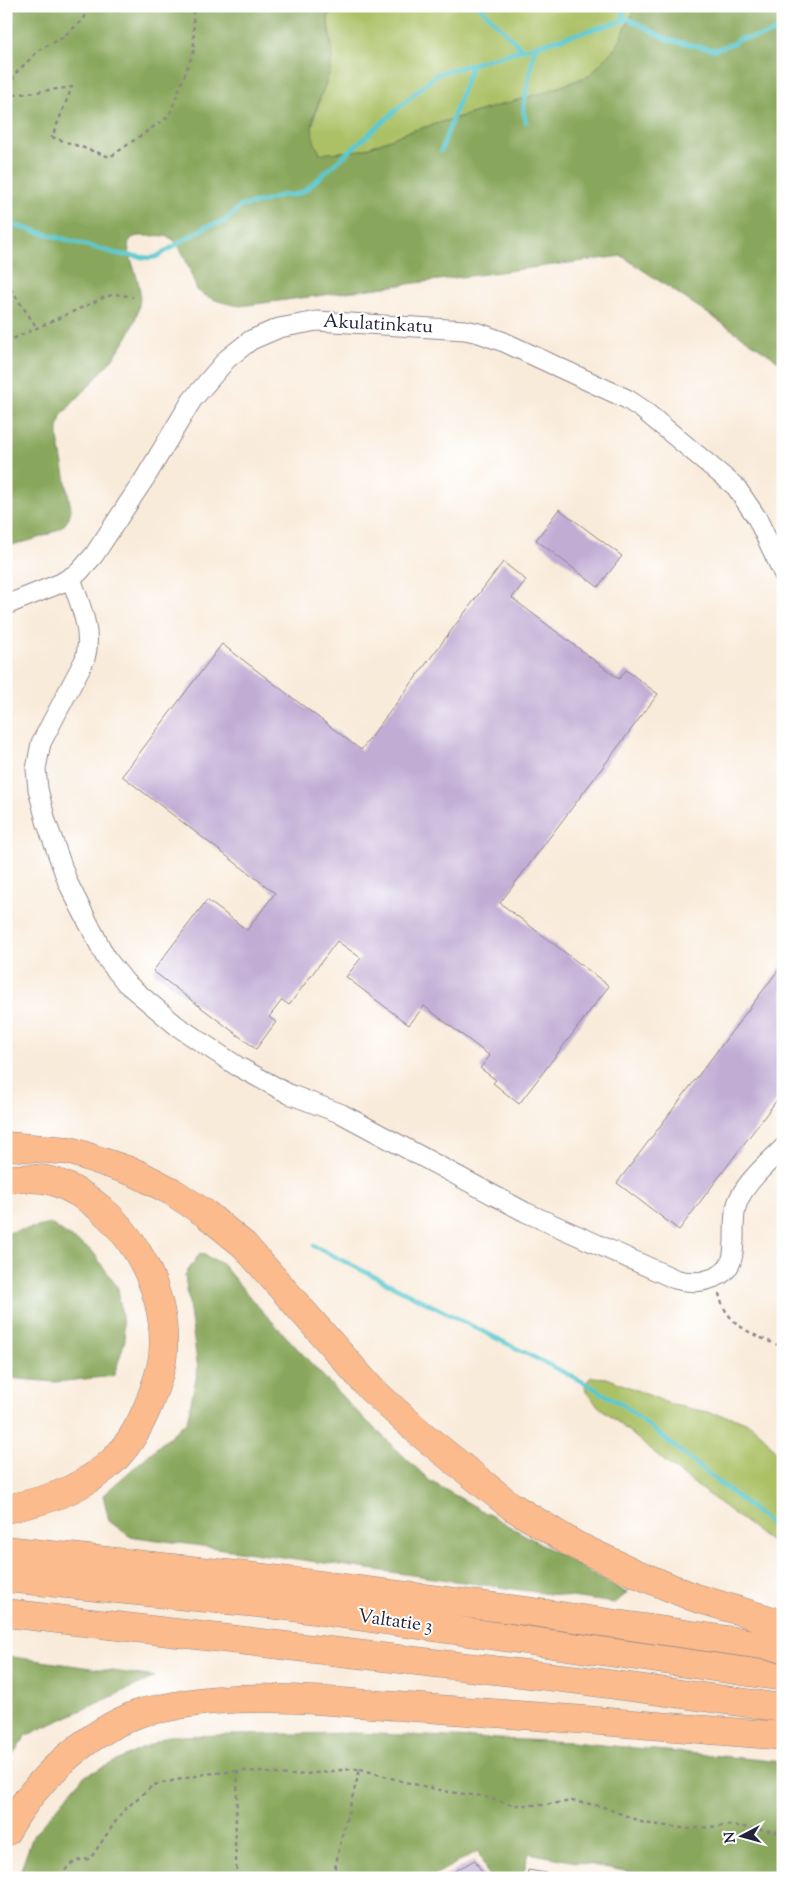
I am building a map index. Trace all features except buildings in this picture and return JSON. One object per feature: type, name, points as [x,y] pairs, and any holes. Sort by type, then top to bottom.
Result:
[{"type":"highway","points":[[6,1146],[71,1151],[136,1173],[172,1191],[206,1214],[244,1245],[371,1389],[420,1434],[511,1506],[575,1545],[635,1573],[693,1597],[783,1624]]},
{"type":"highway","points":[[6,1179],[37,1179],[53,1182],[89,1199],[106,1214],[133,1245],[145,1265],[154,1287],[163,1332],[163,1347],[158,1380],[147,1408],[138,1427],[107,1466],[54,1498],[6,1509]]},
{"type":"highway","points":[[6,1550],[265,1578],[487,1606],[783,1648]]},
{"type":"highway","name":"Valtatie 3","points":[[6,1578],[285,1606],[783,1677]]},
{"type":"highway","name":"Valtatie 3","points":[[6,1614],[579,1680],[783,1708]]},
{"type":"highway","points":[[6,1624],[97,1625]]},
{"type":"highway","points":[[6,1832],[31,1794],[61,1763],[108,1728],[142,1713],[180,1704],[216,1700],[301,1700],[520,1714],[783,1736]]},
{"type":"street","name":"Akulatinkatu","points":[[6,605],[71,578],[79,572],[94,555],[145,478],[192,400],[227,358],[265,333],[295,324],[317,321],[465,330],[479,333],[504,342],[628,399],[736,487],[756,518],[783,573]]},
{"type":"street","points":[[71,578],[87,626],[88,648],[85,659],[41,743],[36,769],[38,789],[46,821],[68,883],[106,958],[126,983],[176,1026],[237,1066],[290,1094],[342,1114],[525,1212],[675,1279],[695,1282],[716,1277],[729,1268],[734,1254],[733,1220],[740,1197],[750,1182],[783,1148]]},
{"type":"path","points":[[6,157],[10,146],[6,97],[16,74],[39,50],[62,38],[84,19],[89,6]]},
{"type":"path","points":[[6,97],[72,86],[52,137],[110,157],[169,116],[194,50],[193,6]]},
{"type":"path","points":[[6,282],[37,328]]},
{"type":"path","points":[[6,342],[106,296],[115,294],[133,297]]},
{"type":"path","points":[[716,1277],[720,1301],[729,1318],[752,1334],[783,1347]]},
{"type":"path","points":[[62,1878],[64,1869],[73,1862],[90,1859],[122,1812],[153,1785],[204,1774],[251,1770],[293,1775],[338,1769],[360,1769],[404,1782],[449,1792],[482,1796],[514,1805],[543,1805],[572,1801],[601,1806],[644,1823],[689,1829],[730,1825],[776,1832],[783,1835]]},
{"type":"path","points":[[333,1878],[343,1831],[360,1769]]},
{"type":"path","points":[[237,1878],[235,1842],[238,1771]]},
{"type":"green space","points":[[6,6],[332,6],[328,17],[332,49],[331,68],[313,117],[312,129],[314,141],[321,154],[362,150],[408,132],[542,93],[589,76],[617,46],[636,6],[783,6],[783,364],[622,256],[240,306],[212,298],[197,290],[180,248],[172,239],[163,236],[136,236],[130,240],[128,246],[140,293],[138,310],[132,327],[112,359],[61,416],[58,428],[58,438],[71,509],[68,518],[65,524],[53,532],[29,541],[6,546]]},
{"type":"green space","points":[[332,6],[636,6],[617,46],[589,76],[542,93],[408,132],[362,150],[321,154],[313,143],[311,129],[333,55],[328,21]]},
{"type":"green space","points":[[51,1224],[93,1252],[118,1288],[125,1340],[114,1376],[55,1382],[6,1378],[6,1233]]},
{"type":"green space","points":[[200,1253],[221,1263],[254,1302],[351,1406],[430,1481],[627,1593],[615,1603],[129,1536],[109,1521],[103,1495],[187,1421],[198,1369],[185,1275]]},
{"type":"green space","points":[[592,1377],[607,1378],[673,1405],[736,1418],[750,1424],[763,1435],[783,1461],[783,1551],[668,1464],[597,1405],[586,1391],[585,1386]]},
{"type":"green space","points":[[6,1656],[155,1677],[27,1735],[6,1763]]},
{"type":"green space","points":[[354,1733],[571,1742],[783,1762],[783,1878],[662,1878],[529,1853],[522,1878],[489,1878],[478,1851],[429,1878],[18,1878],[33,1836],[83,1777],[168,1736]]},
{"type":"waterway","points":[[479,6],[523,50]]},
{"type":"waterway","points":[[623,6],[624,21]]},
{"type":"waterway","points":[[6,223],[118,254],[149,258],[156,257],[207,226],[224,222],[241,206],[282,195],[293,195],[303,192],[437,74],[629,19],[669,40],[715,50],[734,43],[738,39],[763,36],[783,29]]},
{"type":"waterway","points":[[526,122],[523,110],[535,46]]},
{"type":"waterway","points":[[441,151],[472,64]]},
{"type":"waterway","points":[[314,1246],[589,1385],[623,1405],[783,1534]]}]
